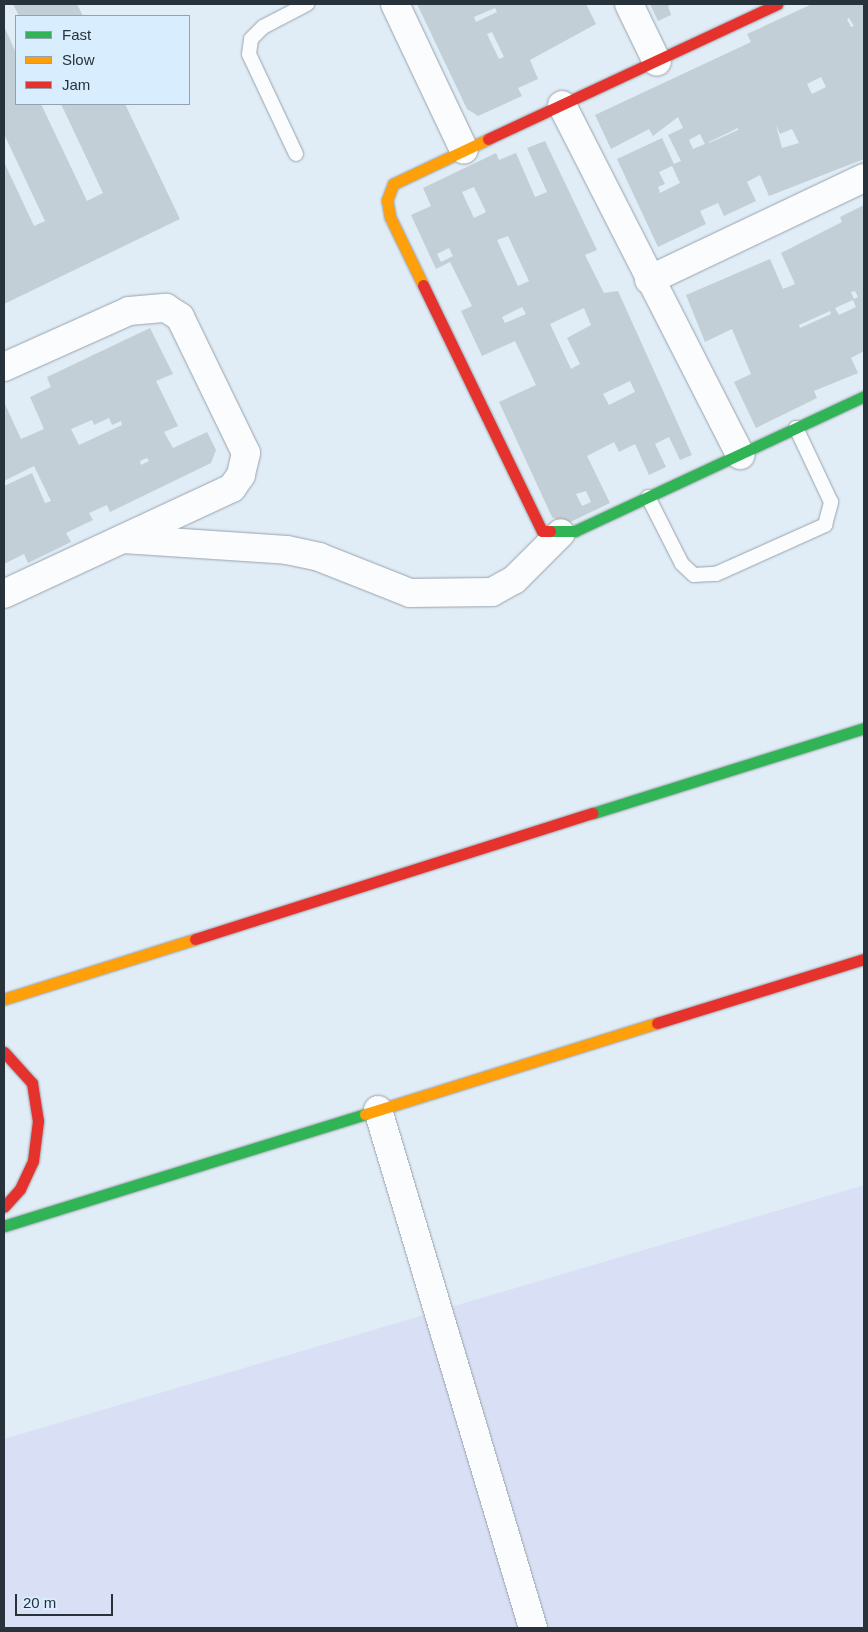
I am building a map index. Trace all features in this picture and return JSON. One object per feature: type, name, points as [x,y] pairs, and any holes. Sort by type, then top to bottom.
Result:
[{"type":"main road","points":[[777,4],[657,62],[393,184],[387,200],[390,217],[535,525],[542,530],[561,533],[648,497],[740,456],[864,396]]},
{"type":"main road","points":[[4,999],[864,728]]},
{"type":"main road","points":[[4,1226],[864,958]]},
{"type":"main road","points":[[4,1052],[32,1083],[38,1121],[33,1161],[20,1189],[4,1207]]},
{"type":"street","points":[[396,4],[464,150]]},
{"type":"street","points":[[629,4],[657,62]]},
{"type":"street","points":[[562,105],[648,280],[740,456]]},
{"type":"street","points":[[648,280],[864,178]]},
{"type":"street","points":[[4,367],[129,311],[151,306],[180,316],[244,443],[246,463],[232,488],[4,594]]},
{"type":"street","points":[[121,539],[287,550],[319,557],[410,593],[428,593],[492,592],[514,580],[561,533]]},
{"type":"street","points":[[378,1110],[533,1628]]},
{"type":"lane","points":[[296,154],[249,54],[251,39],[263,27],[306,4]]},
{"type":"lane","points":[[648,497],[682,564],[699,575],[716,574],[824,525],[831,502],[796,428]]},
{"type":"shaded area","points":[[864,1185],[864,1628],[4,1628],[4,1439]]},
{"type":"building","points":[[13,4],[77,4],[82,15],[18,15]]},
{"type":"building","points":[[417,4],[586,4],[596,24],[530,60],[538,79],[518,88],[522,96],[478,116],[467,109]],"holes":[[[495,8],[497,12],[476,22],[474,17]],[[492,32],[504,57],[499,59],[487,34]]]},
{"type":"building","points":[[650,4],[672,4],[668,6],[671,15],[658,21]]},
{"type":"building","points":[[812,4],[864,4],[864,159],[769,196],[760,175],[747,182],[756,201],[724,216],[718,203],[700,211],[706,224],[658,247],[617,159],[662,138],[674,164],[681,161],[668,135],[683,128],[678,117],[653,136],[649,129],[611,149],[595,115],[751,42],[747,34]],"holes":[[[849,18],[854,26],[851,27],[847,19]],[[821,77],[826,87],[812,94],[807,84]],[[776,125],[780,134],[792,129],[799,143],[782,148]],[[738,128],[738,130],[709,142]],[[700,134],[705,144],[693,149],[689,140]],[[672,166],[680,183],[660,193],[658,187],[665,184],[659,172]]]},
{"type":"building","points":[[4,26],[15,51],[15,105],[41,105],[87,201],[103,193],[61,105],[125,105],[180,219],[4,304],[4,162],[34,226],[45,221],[4,134]]},
{"type":"building","points":[[545,141],[597,250],[585,255],[604,293],[618,291],[692,455],[680,460],[669,437],[655,444],[666,467],[649,475],[635,444],[619,452],[614,442],[587,456],[610,503],[566,524],[552,517],[499,402],[536,385],[515,341],[482,356],[461,311],[472,306],[450,262],[436,269],[411,215],[431,206],[423,188],[496,153],[499,160],[516,153],[535,197],[547,192],[527,148]],"holes":[[[474,187],[486,212],[474,218],[462,192]],[[508,236],[529,281],[518,286],[497,240]],[[449,248],[453,256],[441,262],[437,254]],[[522,307],[526,314],[505,323],[502,317]],[[584,308],[591,325],[567,338],[580,364],[571,369],[550,324]],[[630,381],[635,392],[609,405],[603,394]],[[586,491],[591,502],[582,506],[576,494]]]},
{"type":"building","points":[[864,205],[864,351],[851,358],[858,373],[814,391],[817,398],[756,428],[734,382],[751,374],[732,329],[705,342],[686,295],[770,259],[783,289],[795,284],[781,253],[842,222],[840,217]],"holes":[[[855,291],[858,297],[854,299],[851,292]],[[853,300],[856,307],[839,315],[835,308]],[[830,311],[831,314],[800,328],[799,325]]]},
{"type":"building","points":[[150,328],[173,374],[156,381],[178,426],[164,432],[173,448],[207,432],[216,450],[211,463],[110,512],[107,505],[89,513],[93,520],[66,533],[71,542],[28,563],[24,554],[4,564],[4,486],[32,473],[45,503],[51,501],[34,466],[4,481],[4,402],[21,439],[44,429],[30,397],[51,387],[47,377]],"holes":[[[109,418],[112,425],[121,421],[122,425],[79,445],[71,429],[92,420],[94,425]],[[147,458],[149,461],[141,465],[140,461]]]},
{"type":"traffic: fast","points":[[550,531],[575,531],[864,396]]},
{"type":"traffic: fast","points":[[593,813],[864,728]]},
{"type":"traffic: fast","points":[[4,1226],[365,1114]]},
{"type":"traffic: slow","points":[[423,285],[390,217],[387,200],[393,184],[488,139]]},
{"type":"traffic: slow","points":[[4,999],[195,939]]},
{"type":"traffic: slow","points":[[365,1114],[657,1023]]},
{"type":"traffic: jam","points":[[488,139],[777,4]]},
{"type":"traffic: jam","points":[[423,285],[542,531],[550,531]]},
{"type":"traffic: jam","points":[[195,939],[593,813]]},
{"type":"traffic: jam","points":[[657,1023],[864,959]]},
{"type":"traffic: jam","points":[[4,1052],[32,1083],[38,1121],[33,1161],[20,1189],[4,1207]]}]
